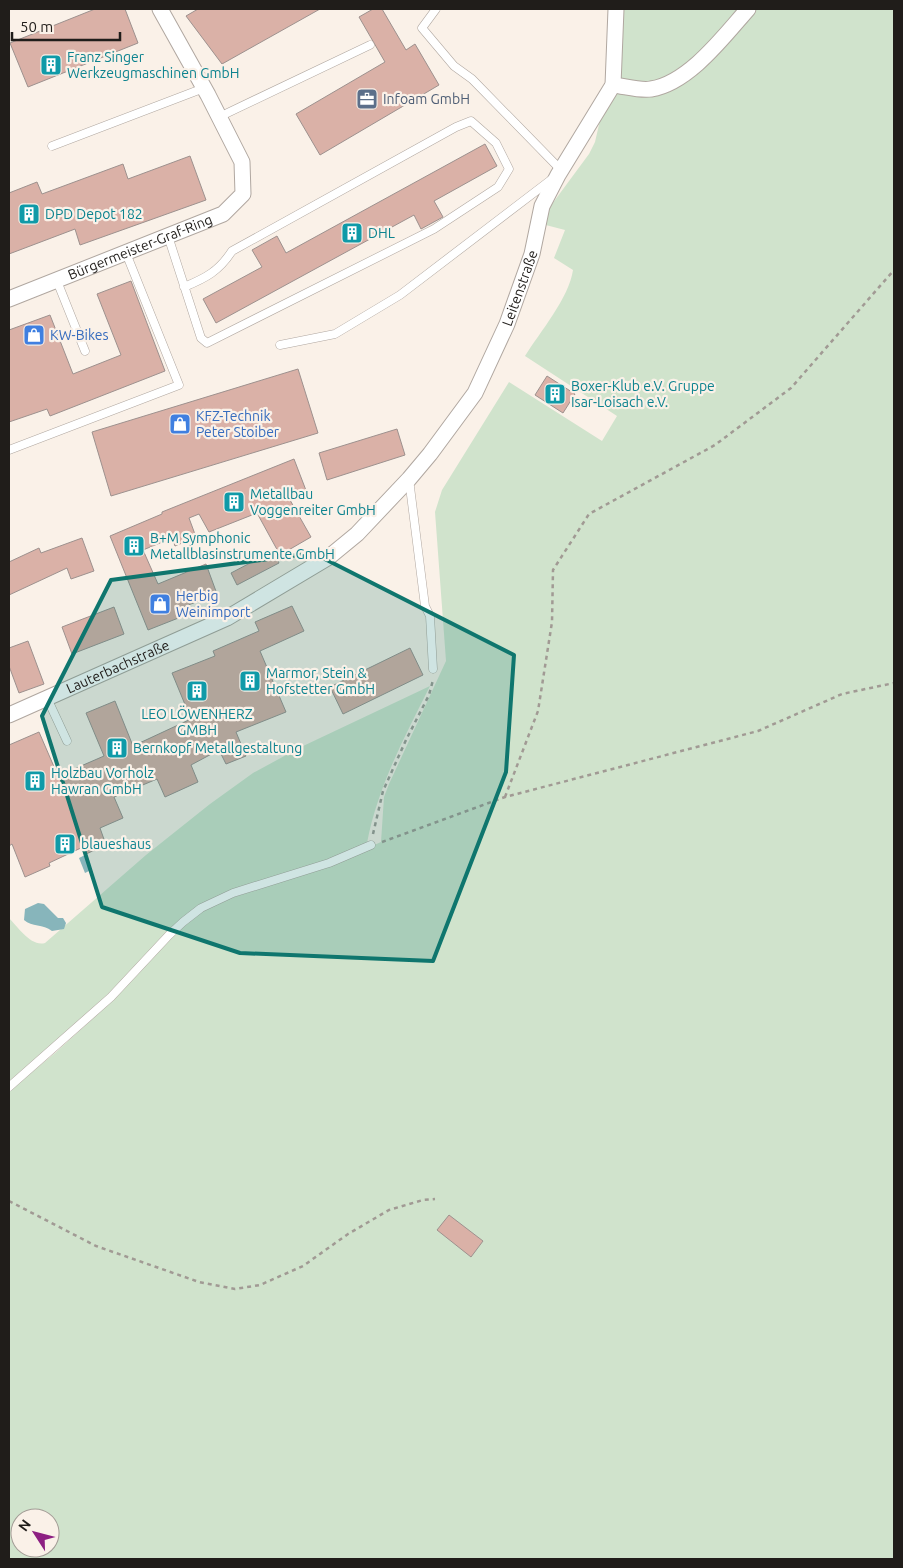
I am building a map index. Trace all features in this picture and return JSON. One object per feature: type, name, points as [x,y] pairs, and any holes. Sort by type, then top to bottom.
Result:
[{"type":"street","name":"Bürgermeister-Graf-Ring","points":[[9,300],[223,214],[243,194],[242,162],[160,9]]},
{"type":"street","name":"Leitenstraße","points":[[227,618],[329,557],[357,534],[409,480],[475,393],[507,324],[532,254],[542,206],[559,173],[613,85],[616,9]]},
{"type":"street","points":[[613,85],[650,89],[667,83],[687,72],[717,44],[748,9]]},
{"type":"street","name":"Lauterbachstraße","points":[[9,715],[227,618]]},
{"type":"lane","points":[[280,345],[334,334],[343,330],[400,294],[559,173],[472,79],[454,66],[422,28],[436,9]]},
{"type":"lane","points":[[219,117],[370,45]]},
{"type":"lane","points":[[52,146],[204,88]]},
{"type":"lane","points":[[168,236],[184,287],[200,338],[207,343],[434,229],[498,187],[509,169],[496,143],[471,121],[456,127],[232,252],[223,264],[205,279],[184,287]]},
{"type":"lane","points":[[9,450],[179,385],[126,253]]},
{"type":"lane","points":[[57,281],[85,351]]},
{"type":"lane","points":[[409,480],[425,606],[430,616],[433,669]]},
{"type":"lane","points":[[47,698],[67,740]]},
{"type":"lane","points":[[9,1087],[111,997],[183,922],[201,908],[234,893],[311,869],[371,846]]},
{"type":"path","points":[[505,797],[538,711],[552,622],[553,570],[589,514],[715,445],[792,388],[894,270]]},
{"type":"path","points":[[371,846],[383,791],[432,686],[433,669]]},
{"type":"path","points":[[371,846],[505,797],[758,731],[842,694],[894,682]]},
{"type":"path","points":[[9,1201],[96,1246],[199,1282],[235,1289],[260,1285],[303,1266],[348,1234],[389,1210],[423,1200],[435,1199]]},
{"type":"highlighted area","points":[[313,553],[514,655],[506,772],[433,961],[240,953],[102,907],[42,716],[111,580]]},
{"type":"green space","points":[[616,9],[894,9],[894,1559],[9,1559],[9,1091],[100,1012],[172,937],[203,911],[225,900],[321,869],[381,842],[384,797],[446,661],[435,512],[442,490],[509,382],[602,441],[617,416],[525,356],[560,303],[566,292],[573,270],[554,258],[565,230],[538,223],[589,154],[595,142],[601,116]]},
{"type":"green space","points":[[430,686],[385,782],[367,843],[327,861],[258,882],[184,916],[114,989],[9,1082],[9,918],[30,939],[35,942],[45,943],[146,855],[210,804],[253,773],[301,747]]},
{"type":"water","points":[[85,855],[91,870],[85,873],[79,858]]},
{"type":"water","points":[[38,903],[44,904],[58,918],[63,918],[66,923],[64,929],[52,931],[45,927],[30,924],[24,920],[25,909]]},
{"type":"building","name":"Franz Singer Werkzeugmaschinen GmbH","points":[[95,9],[125,9],[138,43],[28,87],[10,43]]},
{"type":"building","points":[[198,9],[320,9],[222,64],[186,16]]},
{"type":"building","name":"Infoam GmbH","points":[[373,9],[382,9],[406,50],[415,44],[439,85],[320,155],[296,114],[385,62],[359,17]]},
{"type":"building","name":"DHL","points":[[485,144],[497,166],[434,201],[443,217],[421,229],[414,215],[216,323],[203,299],[262,267],[252,250],[277,236],[286,253]]},
{"type":"building","points":[[190,156],[206,200],[80,245],[75,229],[9,254],[9,193],[37,182],[42,194],[123,164],[128,179]]},
{"type":"building","points":[[131,281],[165,371],[50,416],[47,409],[9,422],[9,330],[50,315],[73,374],[121,355],[97,294]]},
{"type":"building","points":[[298,369],[318,433],[111,496],[92,432]]},
{"type":"building","name":"Boxer-Klub e.V. Gruppe Isar-Loisach e.V.","points":[[547,376],[575,394],[563,413],[535,395]]},
{"type":"building","points":[[397,429],[405,455],[327,480],[319,453]]},
{"type":"building","points":[[294,459],[307,493],[290,500],[311,537],[280,555],[257,513],[209,532],[199,514],[189,518],[196,537],[175,546],[172,538],[143,550],[158,584],[206,564],[217,594],[183,607],[186,615],[148,630],[110,536],[162,514],[162,512]]},
{"type":"building","points":[[82,538],[94,571],[71,579],[67,568],[9,595],[9,562],[39,548],[41,553]]},
{"type":"building","points":[[273,551],[279,563],[237,585],[231,573]]},
{"type":"building","points":[[292,606],[304,631],[260,651],[286,712],[236,732],[246,756],[226,764],[219,750],[191,765],[198,782],[165,797],[157,779],[114,797],[123,818],[100,828],[106,845],[86,854],[83,847],[49,863],[50,866],[25,877],[12,844],[9,846],[9,745],[39,732],[58,776],[104,756],[86,713],[115,701],[133,746],[191,719],[172,673],[215,656],[213,651],[259,631],[255,622]]},
{"type":"building","points":[[114,607],[124,634],[72,654],[62,627]]},
{"type":"building","points":[[28,641],[44,684],[19,693],[9,666],[9,648]]},
{"type":"building","points":[[410,648],[423,675],[343,714],[330,687]]},
{"type":"building","points":[[449,1215],[483,1241],[471,1257],[437,1230]]},
{"type":"place","name":"Franz Singer Werkzeugmaschinen GmbH","points":[[51,65]]},
{"type":"place","name":"Infoam GmbH","points":[[367,99]]},
{"type":"place","name":"DPD Depot 182","points":[[29,214]]},
{"type":"place","name":"DHL","points":[[352,233]]},
{"type":"place","name":"KW-Bikes","points":[[34,335]]},
{"type":"place","name":"Boxer-Klub e.V. Gruppe Isar-Loisach e.V.","points":[[555,394]]},
{"type":"place","name":"KFZ-Technik Peter Stoiber","points":[[180,424]]},
{"type":"place","name":"Metallbau Voggenreiter GmbH","points":[[234,502]]},
{"type":"place","name":"B+M Symphonic Metallblasinstrumente GmbH","points":[[134,546]]},
{"type":"place","name":"Herbig Weinimport","points":[[160,604]]},
{"type":"place","name":"Marmor, Stein & Hofstetter GmbH","points":[[250,681]]},
{"type":"place","name":"LEO LÖWENHERZ GMBH","points":[[197,691]]},
{"type":"place","name":"Bernkopf Metallgestaltung","points":[[117,748]]},
{"type":"place","name":"Holzbau Vorholz Hawran GmbH","points":[[35,781]]},
{"type":"place","name":"blaueshaus","points":[[65,844]]}]
